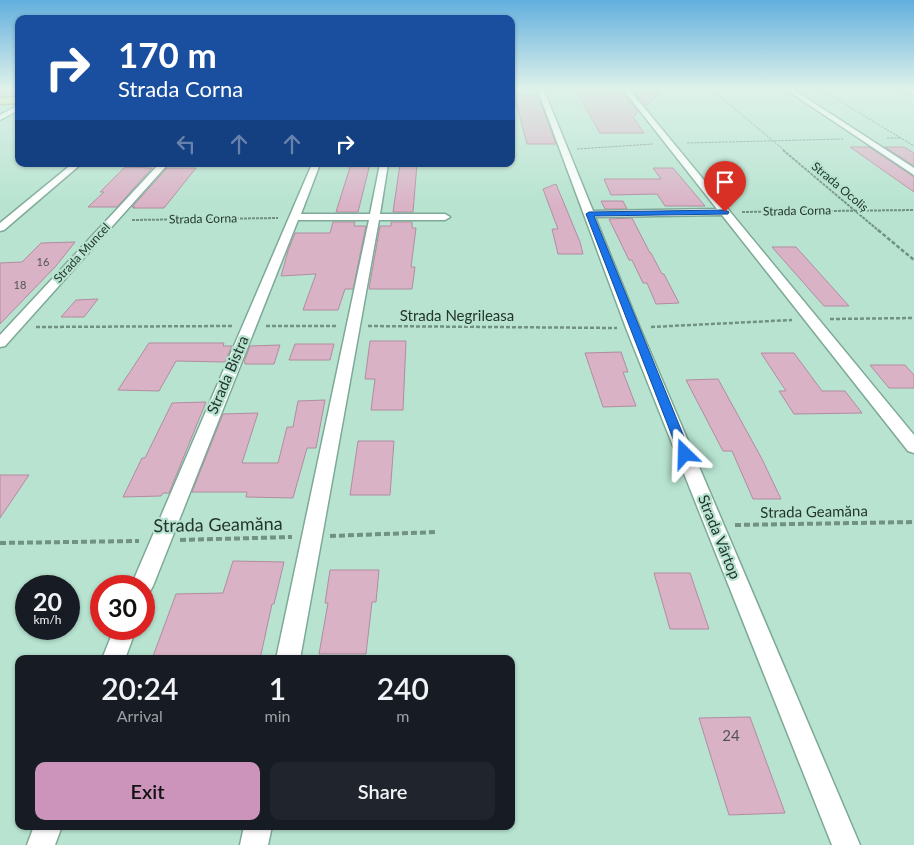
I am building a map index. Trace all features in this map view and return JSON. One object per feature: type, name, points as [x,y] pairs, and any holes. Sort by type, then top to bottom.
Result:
[{"type":"street","name":"Strada Vârtop","points":[[556,127],[633,328],[846,845]]},
{"type":"street","points":[[657,127],[914,447]]},
{"type":"street","points":[[847,127],[914,172]]},
{"type":"street","points":[[0,228],[72,167]]},
{"type":"street","name":"Strada Muncel","points":[[0,343],[161,167]]},
{"type":"street","name":"Strada Bistra","points":[[146,575],[315,167]]},
{"type":"street","points":[[289,655],[310,536],[354,326],[383,167]]},
{"type":"street","points":[[589,214],[725,212]]},
{"type":"street","points":[[294,217],[445,217]]},
{"type":"street","points":[[115,655],[121,640]]},
{"type":"street","points":[[41,845],[47,830]]},
{"type":"street","points":[[254,845],[257,830]]},
{"type":"path","name":"Strada Ocoliș","points":[[756,127],[914,260]]},
{"type":"path","points":[[883,127],[914,146]]},
{"type":"path","points":[[564,149],[670,144],[901,138]]},
{"type":"path","name":"Strada Corna","points":[[725,212],[914,210]]},
{"type":"path","name":"Strada Corna","points":[[113,220],[294,217]]},
{"type":"path","name":"Strada Negrileasa","points":[[14,328],[354,326],[633,328],[811,319],[914,318]]},
{"type":"path","name":"Strada Geamăna","points":[[714,525],[914,522]]},
{"type":"path","name":"Strada Geamăna","points":[[0,544],[437,532]]},
{"type":"building","points":[[523,127],[550,127],[556,144],[527,144]]},
{"type":"building","points":[[597,127],[640,127],[644,133],[600,133]]},
{"type":"building","points":[[850,147],[869,147],[914,177],[914,192]]},
{"type":"building","points":[[885,147],[904,147],[914,153],[914,166]]},
{"type":"building","points":[[125,167],[152,168],[117,207],[88,207],[104,192],[100,192]]},
{"type":"building","points":[[350,167],[369,167],[358,212],[336,212]]},
{"type":"building","points":[[400,167],[417,167],[413,212],[393,212]]},
{"type":"building","points":[[167,168],[196,168],[164,208],[133,208],[135,207],[132,207]]},
{"type":"building","points":[[653,168],[673,168],[705,206],[665,206],[657,194],[611,195],[604,179],[661,179]]},
{"type":"building","points":[[556,184],[580,242],[583,254],[558,254],[552,229],[558,229],[543,189]]},
{"type":"building","points":[[601,201],[623,201],[627,209],[605,209]]},
{"type":"building","points":[[632,218],[679,303],[656,304],[647,283],[643,283],[632,260],[629,260],[609,219]]},
{"type":"building","points":[[333,222],[355,222],[354,226],[366,226],[353,289],[345,289],[338,310],[303,310],[316,274],[281,276],[288,251],[295,233],[330,233]]},
{"type":"building","points":[[391,222],[412,222],[412,228],[416,228],[411,267],[415,267],[412,289],[369,289],[380,226],[391,226]]},
{"type":"building","points":[[75,242],[56,266],[0,324],[0,263],[22,262],[41,243]]},
{"type":"building","points":[[772,247],[796,247],[849,306],[824,306]]},
{"type":"building","points":[[98,299],[84,317],[61,317],[76,300]]},
{"type":"building","points":[[370,341],[406,341],[403,410],[371,410],[375,379],[365,379]]},
{"type":"building","points":[[149,343],[224,343],[223,346],[232,346],[225,362],[176,361],[159,391],[118,390]]},
{"type":"building","points":[[295,344],[334,344],[330,360],[289,360]]},
{"type":"building","points":[[280,345],[274,364],[245,364],[250,346]]},
{"type":"building","points":[[621,352],[628,372],[623,372],[636,406],[603,407],[585,353]]},
{"type":"building","points":[[761,353],[794,353],[822,391],[845,391],[862,413],[794,414],[779,391],[786,391]]},
{"type":"building","points":[[870,365],[905,365],[914,375],[914,388],[889,388]]},
{"type":"building","points":[[718,379],[762,459],[781,499],[753,499],[732,451],[723,451],[686,380]]},
{"type":"building","points":[[325,400],[316,448],[307,448],[293,498],[246,497],[247,492],[192,492],[223,414],[258,413],[242,463],[278,463],[287,427],[293,427],[298,401]]},
{"type":"building","points":[[206,402],[169,493],[163,493],[161,496],[123,497],[172,403]]},
{"type":"building","points":[[358,441],[394,441],[390,495],[350,495]]},
{"type":"building","points":[[0,475],[29,475],[0,518]]},
{"type":"building","points":[[233,561],[284,562],[274,604],[272,604],[261,655],[153,655],[176,594],[223,593]]},
{"type":"building","points":[[330,570],[379,570],[376,602],[372,602],[366,654],[319,654],[328,603],[325,603]]},
{"type":"building","points":[[654,573],[690,573],[709,629],[670,629]]},
{"type":"building","points":[[750,717],[785,813],[729,815],[699,718]]},
{"type":"route","points":[[685,454],[589,214],[725,212]]}]
